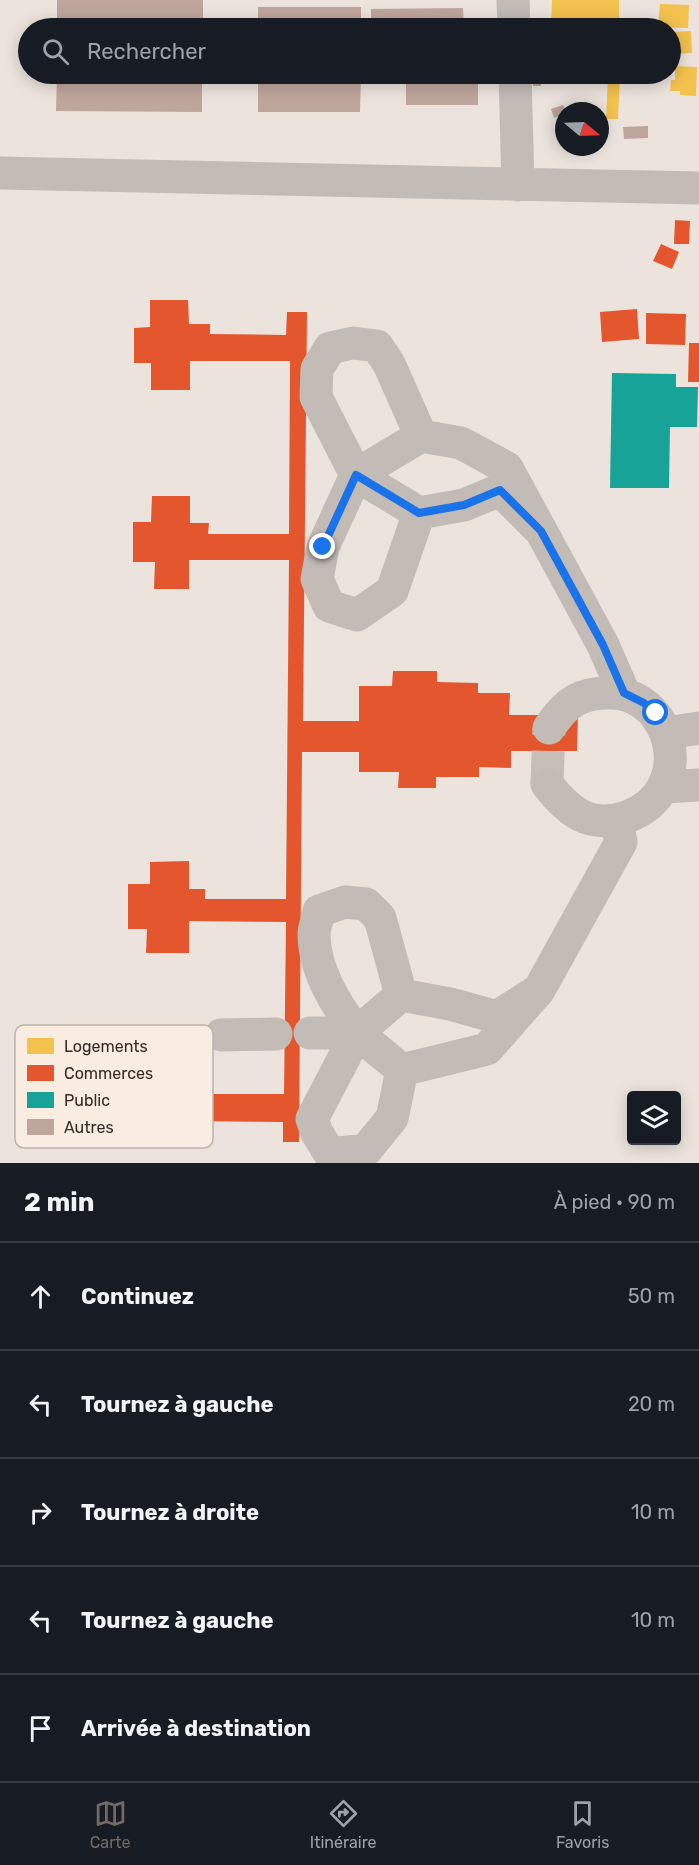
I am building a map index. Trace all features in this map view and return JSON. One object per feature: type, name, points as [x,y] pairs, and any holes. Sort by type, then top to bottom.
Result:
[{"type":"street","points":[[513,0],[514,18]]},
{"type":"street","points":[[515,84],[518,185]]},
{"type":"street","points":[[0,173],[699,188]]},
{"type":"street","points":[[421,436],[389,364],[377,346],[353,343],[330,348],[318,369],[316,397],[356,475],[419,513],[464,505],[500,490],[541,531]]},
{"type":"street","points":[[419,513],[392,591],[357,615],[329,606],[317,579],[323,547],[356,475],[421,436],[461,442],[507,468],[603,645],[624,693]]},
{"type":"street","points":[[547,784],[555,795],[581,815],[603,820],[616,820],[638,813],[649,804],[663,787],[671,762],[667,733],[656,713],[644,703],[624,693],[594,692],[574,700],[560,711],[549,728]]},
{"type":"street","points":[[667,733],[699,728]]},
{"type":"street","points":[[663,787],[699,785]]},
{"type":"street","points":[[402,1070],[487,1049],[539,990],[621,842],[616,820]]},
{"type":"street","points":[[401,995],[380,918],[366,904],[345,902],[319,911],[314,933],[317,962],[340,1010],[357,1033],[402,1070]]},
{"type":"street","points":[[401,995],[450,1004],[497,1017],[539,990]]},
{"type":"street","points":[[401,995],[357,1033],[312,1119],[317,1133],[330,1154],[366,1150],[392,1118],[402,1070]]},
{"type":"street","points":[[310,1033],[357,1033]]},
{"type":"street","points":[[221,1035],[276,1034]]},
{"type":"building: Logements","points":[[552,0],[619,0],[619,18],[551,18]]},
{"type":"building: Logements","points":[[660,4],[689,5],[688,28],[681,28],[681,18],[659,18]]},
{"type":"building: Logements","points":[[681,31],[691,31],[692,53],[681,54]]},
{"type":"building: Logements","points":[[681,66],[697,67],[696,96],[680,95],[680,91],[670,91],[671,84],[681,84]]},
{"type":"building: Logements","points":[[608,84],[620,84],[618,119],[609,119]]},
{"type":"building: Commerces","points":[[675,220],[690,221],[689,244],[674,244]]},
{"type":"building: Commerces","points":[[661,244],[679,252],[672,269],[653,261]]},
{"type":"building: Commerces","points":[[150,300],[188,300],[189,324],[210,324],[210,334],[286,335],[287,312],[307,312],[303,721],[359,721],[359,686],[392,686],[393,671],[437,671],[437,682],[478,683],[478,693],[510,693],[509,715],[578,715],[577,751],[511,751],[511,768],[479,767],[479,777],[436,777],[436,788],[398,788],[399,772],[359,772],[359,752],[302,752],[299,1142],[283,1142],[283,1122],[213,1121],[213,1094],[284,1094],[286,922],[189,921],[189,953],[146,953],[147,929],[128,929],[128,884],[150,884],[150,862],[189,861],[189,889],[205,889],[205,899],[286,899],[289,560],[189,560],[189,589],[154,589],[155,562],[133,562],[133,522],[151,522],[152,496],[190,496],[190,523],[209,523],[208,534],[289,534],[290,361],[190,361],[190,390],[151,390],[151,363],[134,363],[134,328],[150,327]]},
{"type":"building: Commerces","points":[[637,309],[639,339],[602,342],[600,312]]},
{"type":"building: Commerces","points":[[646,313],[686,314],[685,345],[646,344]]},
{"type":"building: Commerces","points":[[689,343],[699,343],[699,382],[688,382]]},
{"type":"building: Public","points":[[612,373],[676,374],[676,387],[698,387],[697,427],[670,427],[669,488],[610,488]]},
{"type":"building: Autres","points":[[57,0],[203,0],[203,18],[57,18]]},
{"type":"building: Autres","points":[[258,7],[361,7],[361,18],[258,18]]},
{"type":"building: Autres","points":[[463,8],[464,18],[371,18],[371,9]]},
{"type":"building: Autres","points":[[57,84],[202,84],[202,112],[56,111]]},
{"type":"building: Autres","points":[[258,84],[361,84],[360,112],[258,112]]},
{"type":"building: Autres","points":[[406,84],[478,84],[478,105],[406,105]]},
{"type":"building: Autres","points":[[555,108],[554,118],[551,109]]},
{"type":"building: Autres","points":[[648,126],[648,138],[624,139],[623,127]]},
{"type":"tunnel","points":[[547,784],[549,728]]},
{"type":"route","points":[[323,547],[356,475],[419,513],[464,505],[500,490],[541,531],[603,645],[624,693],[644,703],[656,713]]}]
